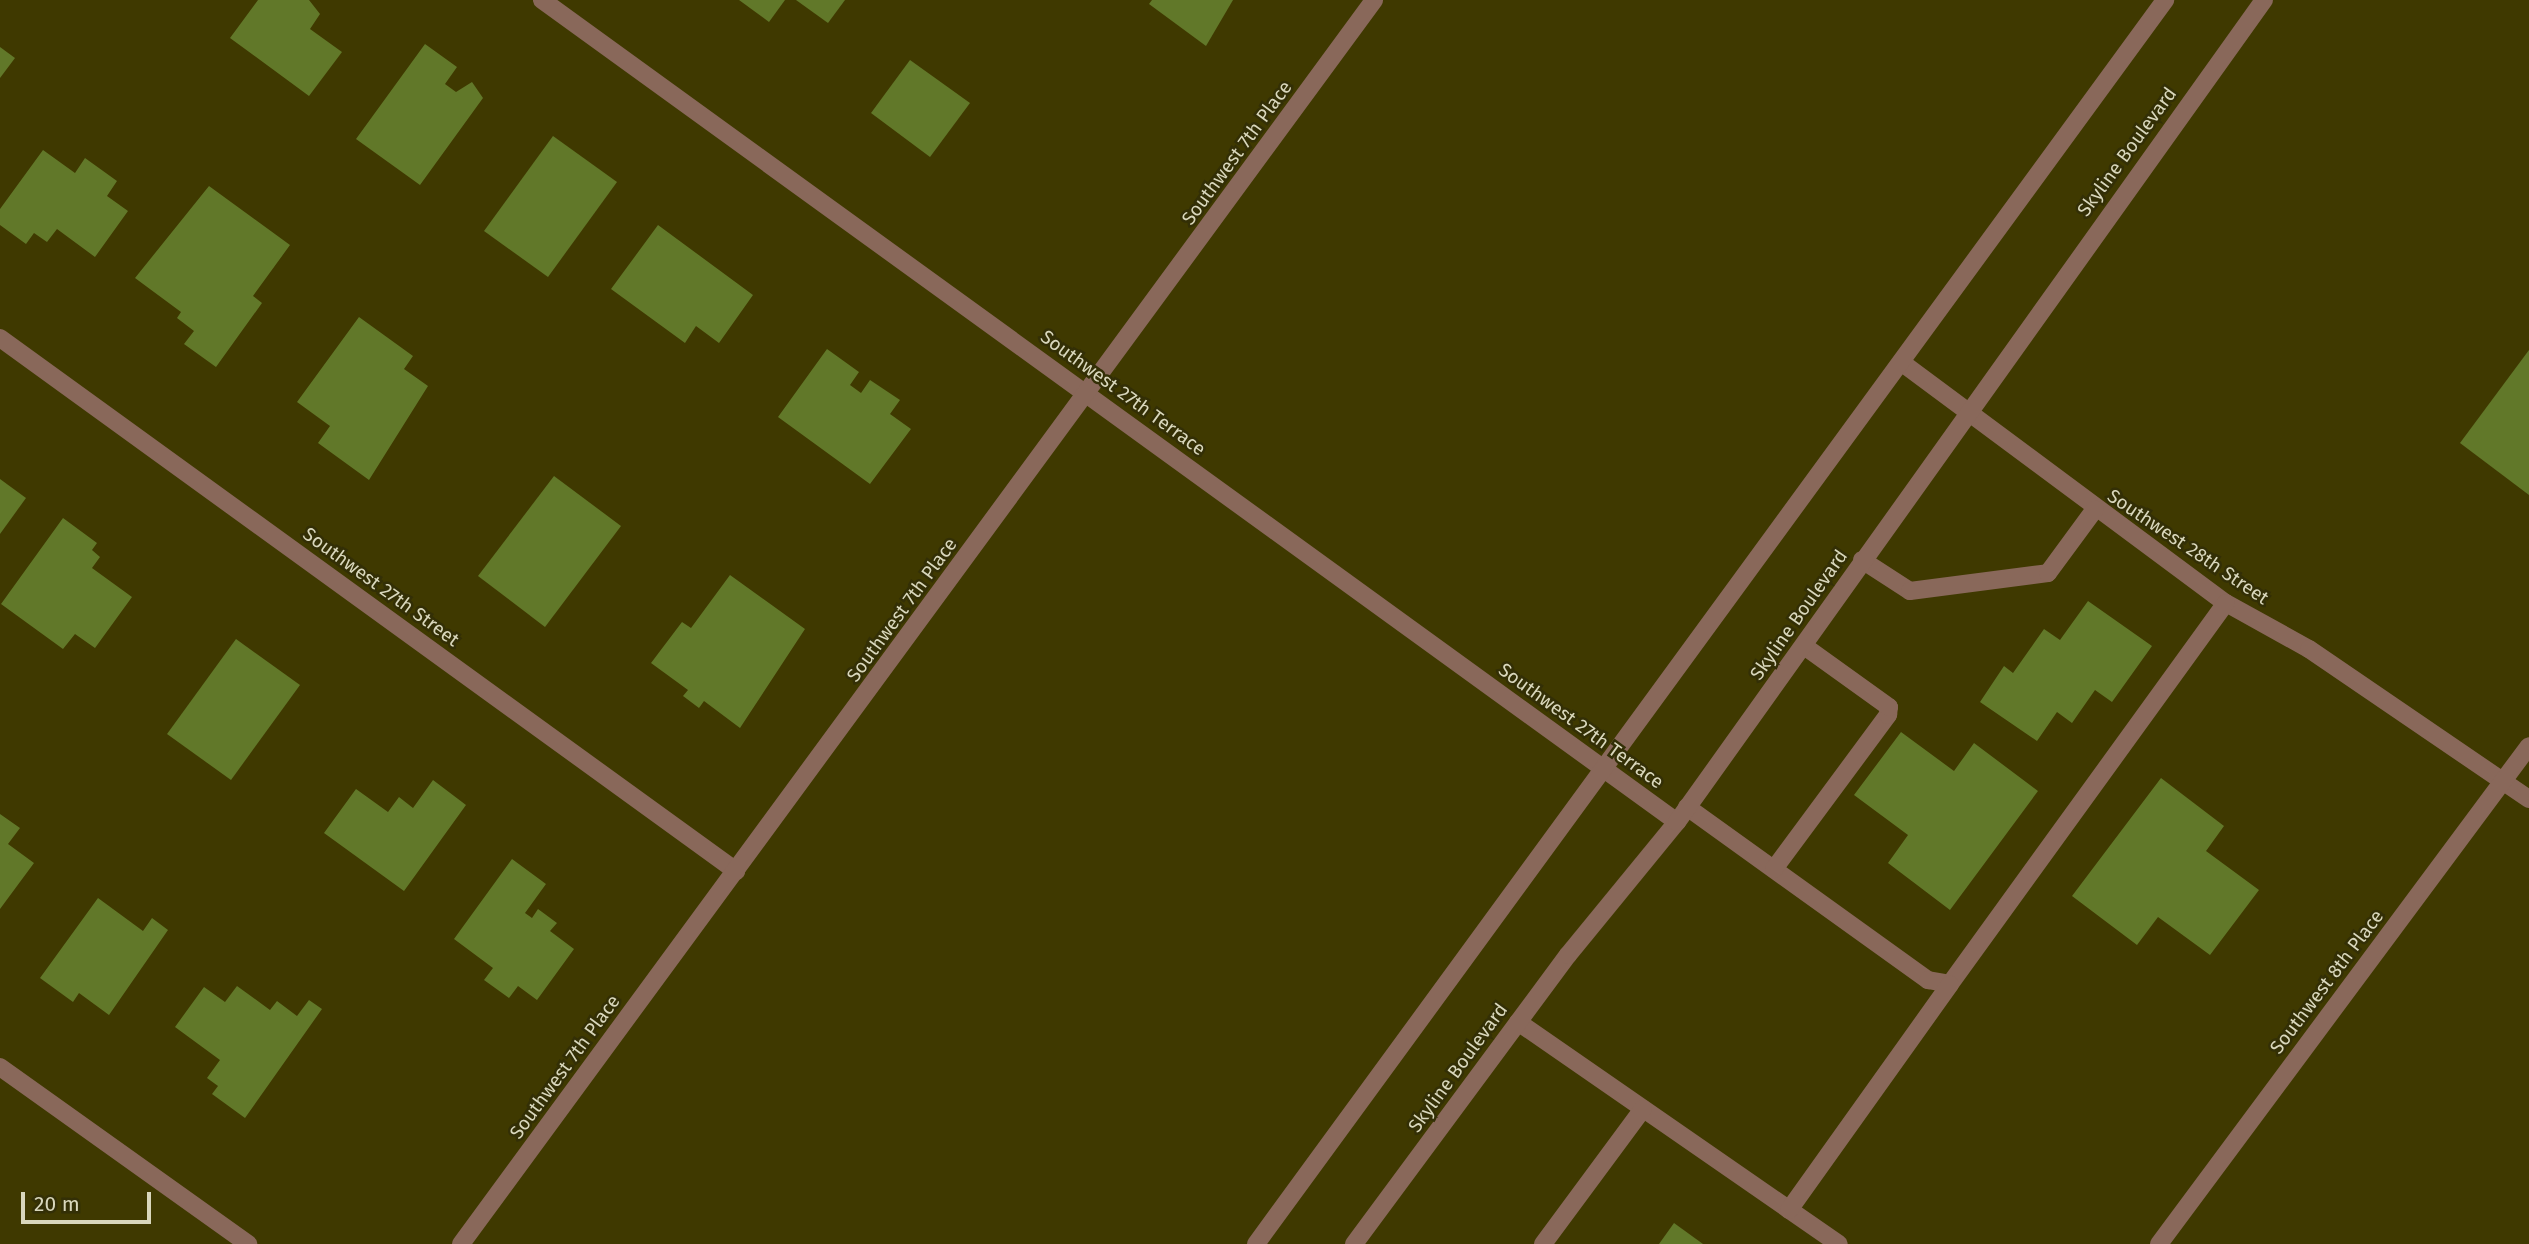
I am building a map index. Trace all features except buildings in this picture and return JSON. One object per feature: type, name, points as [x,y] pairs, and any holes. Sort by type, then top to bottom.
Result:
[{"type":"street","name":"Southwest 27th Terrace","points":[[542,0],[1604,769],[1781,874],[1928,980],[1950,984]]},
{"type":"street","name":"Southwest 7th Place","points":[[461,1244],[1374,0]]},
{"type":"street","points":[[1256,1244],[2165,0]]},
{"type":"street","name":"Skyline Boulevard","points":[[1354,1244],[1518,1022],[1682,814],[1804,646],[1964,411],[2264,0]]},
{"type":"street","name":"Southwest 27th Street","points":[[0,338],[736,871]]},
{"type":"street","name":"Southwest 28th Street","points":[[1901,362],[2095,509],[2226,603],[2309,649],[2529,799]]},
{"type":"street","points":[[1862,560],[1910,591],[2048,573],[2095,509]]},
{"type":"street","points":[[1789,1210],[2226,603]]},
{"type":"street","points":[[1781,874],[1888,715],[1889,707],[1804,646]]},
{"type":"street","name":"Southwest 8th Place","points":[[2159,1244],[2529,746]]},
{"type":"street","points":[[1518,1022],[1839,1244]]},
{"type":"street","points":[[0,1067],[248,1244]]},
{"type":"street","points":[[1543,1244],[1643,1109]]}]
